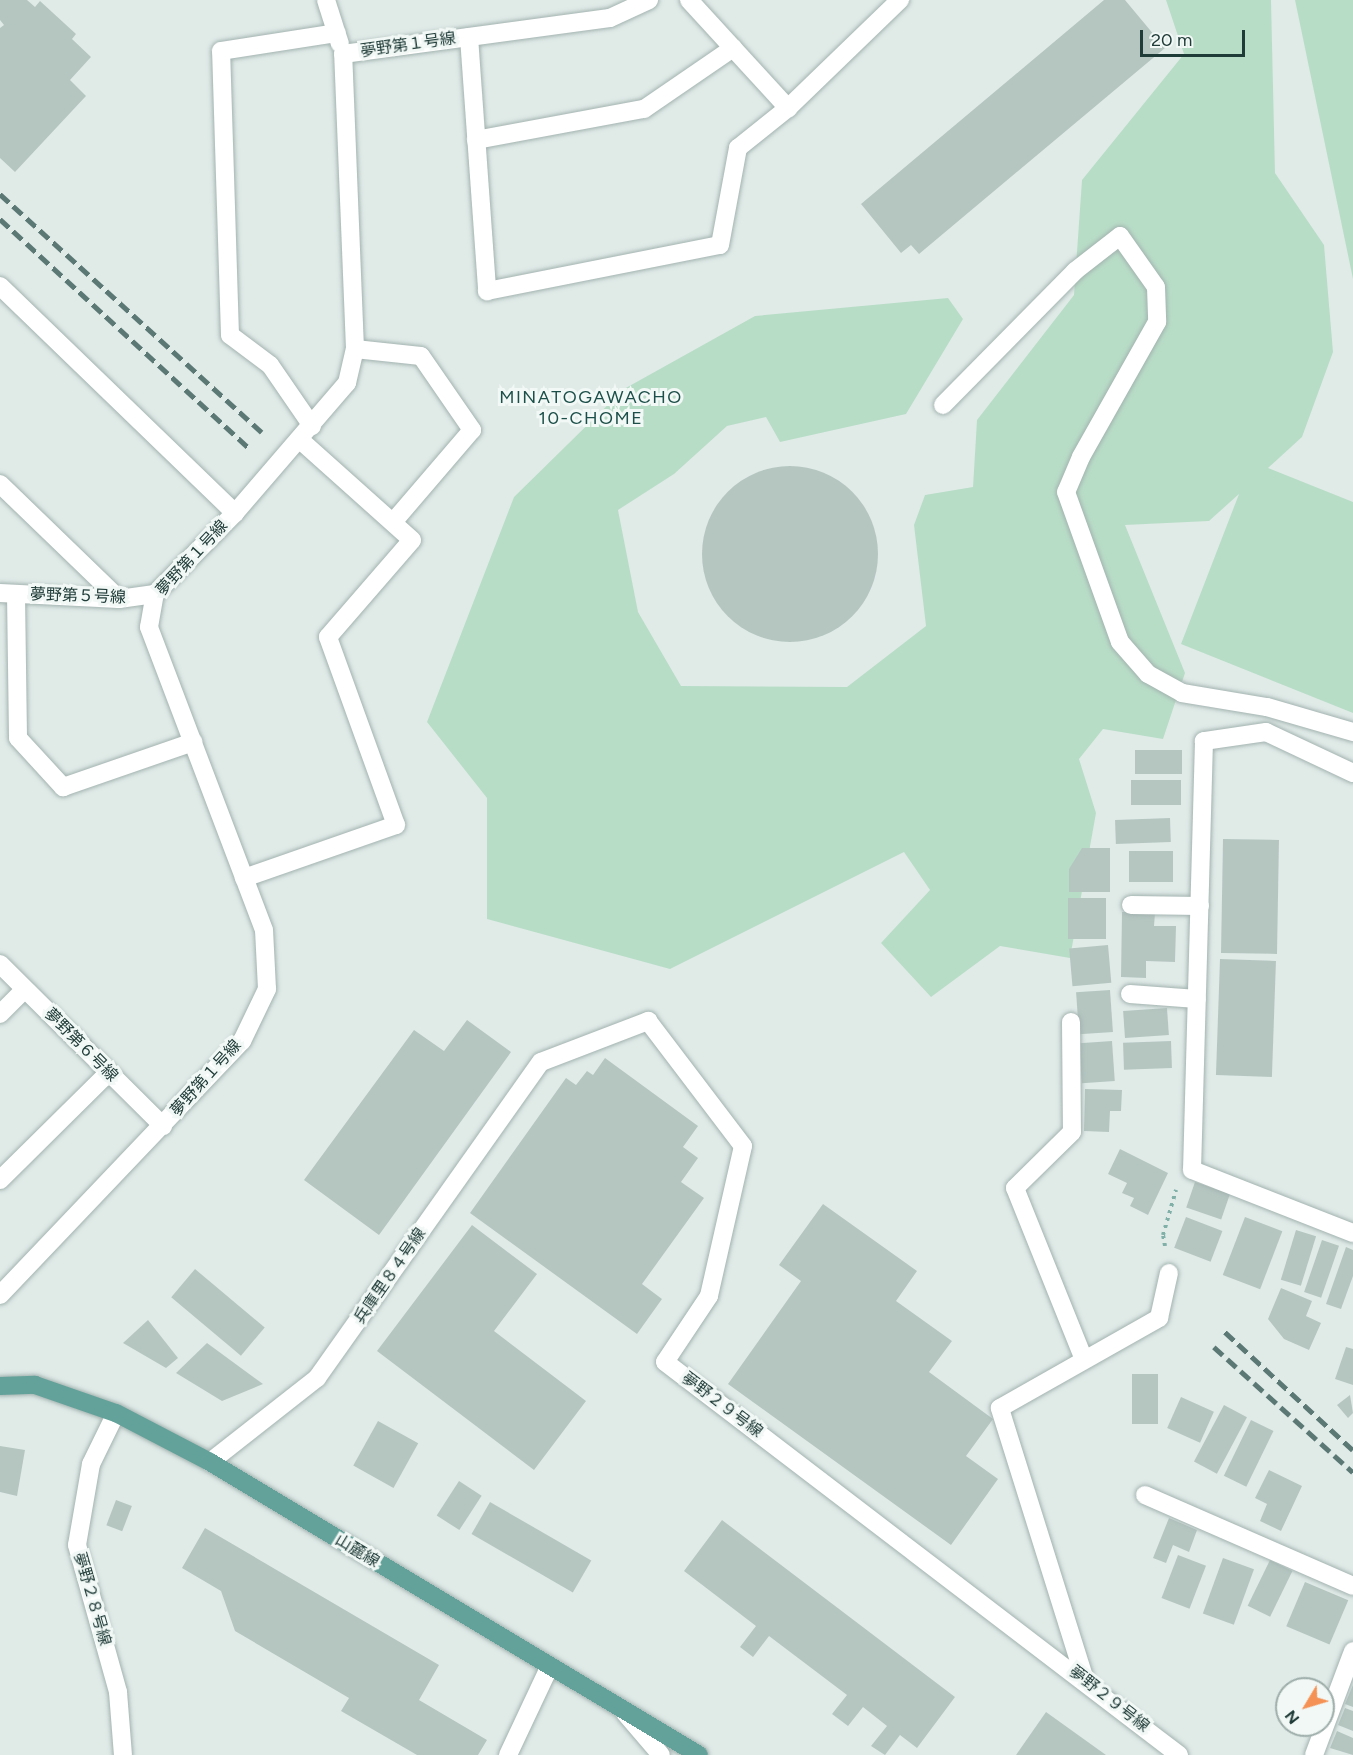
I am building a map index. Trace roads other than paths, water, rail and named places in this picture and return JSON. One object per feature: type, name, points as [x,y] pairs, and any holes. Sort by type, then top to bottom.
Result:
[{"type":"main road","name":"山麓線","points":[[0,1386],[35,1385],[116,1413],[210,1462],[549,1668],[699,1755]]},
{"type":"street","points":[[326,0],[343,54]]},
{"type":"street","name":"夢野第１号線","points":[[0,1295],[242,1041],[267,989],[264,930],[149,627],[155,594],[235,513],[347,383],[355,349],[343,54],[610,18],[649,0]]},
{"type":"street","points":[[689,0],[788,108]]},
{"type":"street","points":[[469,37],[487,291],[720,245],[738,148],[788,108],[900,0]]},
{"type":"street","points":[[312,426],[270,365],[230,335],[221,51],[338,33]]},
{"type":"street","points":[[476,140],[644,109],[733,48]]},
{"type":"street","points":[[943,405],[1075,271],[1120,236],[1156,287],[1156,322],[1081,457],[1066,492],[1120,642],[1148,674],[1182,693],[1267,707],[1353,732]]},
{"type":"street","points":[[0,286],[235,513]]},
{"type":"street","points":[[355,349],[421,356],[472,430],[394,521]]},
{"type":"street","points":[[244,878],[396,825],[328,637],[412,540],[394,521],[300,440]]},
{"type":"street","points":[[0,484],[119,599]]},
{"type":"street","points":[[8,593],[18,738],[63,787],[193,742]]},
{"type":"street","name":"夢野第５号線","points":[[8,593],[119,599],[155,594]]},
{"type":"street","points":[[1353,773],[1266,732],[1204,741],[1192,1170],[1353,1233]]},
{"type":"street","points":[[1131,905],[1200,906]]},
{"type":"street","name":"夢野第６号線","points":[[0,964],[163,1126]]},
{"type":"street","points":[[0,1014],[25,989]]},
{"type":"street","points":[[1130,994],[1197,999]]},
{"type":"street","name":"夢野２９号線","points":[[541,1062],[648,1021],[743,1146],[709,1296],[665,1362],[1085,1680],[1179,1755]]},
{"type":"street","points":[[1071,1022],[1072,1132],[1015,1188],[1084,1360]]},
{"type":"street","name":"兵庫里８４号線","points":[[210,1462],[317,1378],[541,1062]]},
{"type":"street","points":[[0,1180],[108,1073]]},
{"type":"street","points":[[1085,1680],[1000,1408],[1159,1318],[1169,1273]]},
{"type":"street","name":"夢野２８号線","points":[[116,1413],[91,1464],[77,1545],[118,1692],[123,1755]]},
{"type":"street","points":[[1145,1495],[1353,1586]]},
{"type":"street","points":[[1314,1755],[1353,1651]]},
{"type":"street","points":[[508,1755],[549,1668]]},
{"type":"street","points":[[623,1711],[661,1755]]},
{"type":"railway","points":[[0,194],[262,432]]},
{"type":"railway","points":[[0,219],[248,447]]},
{"type":"railway","points":[[1225,1332],[1353,1450]]},
{"type":"railway","points":[[1214,1347],[1353,1472]]},
{"type":"district","name":"MINATOGAWACHO 10-CHOME","points":[[591,408]]}]
